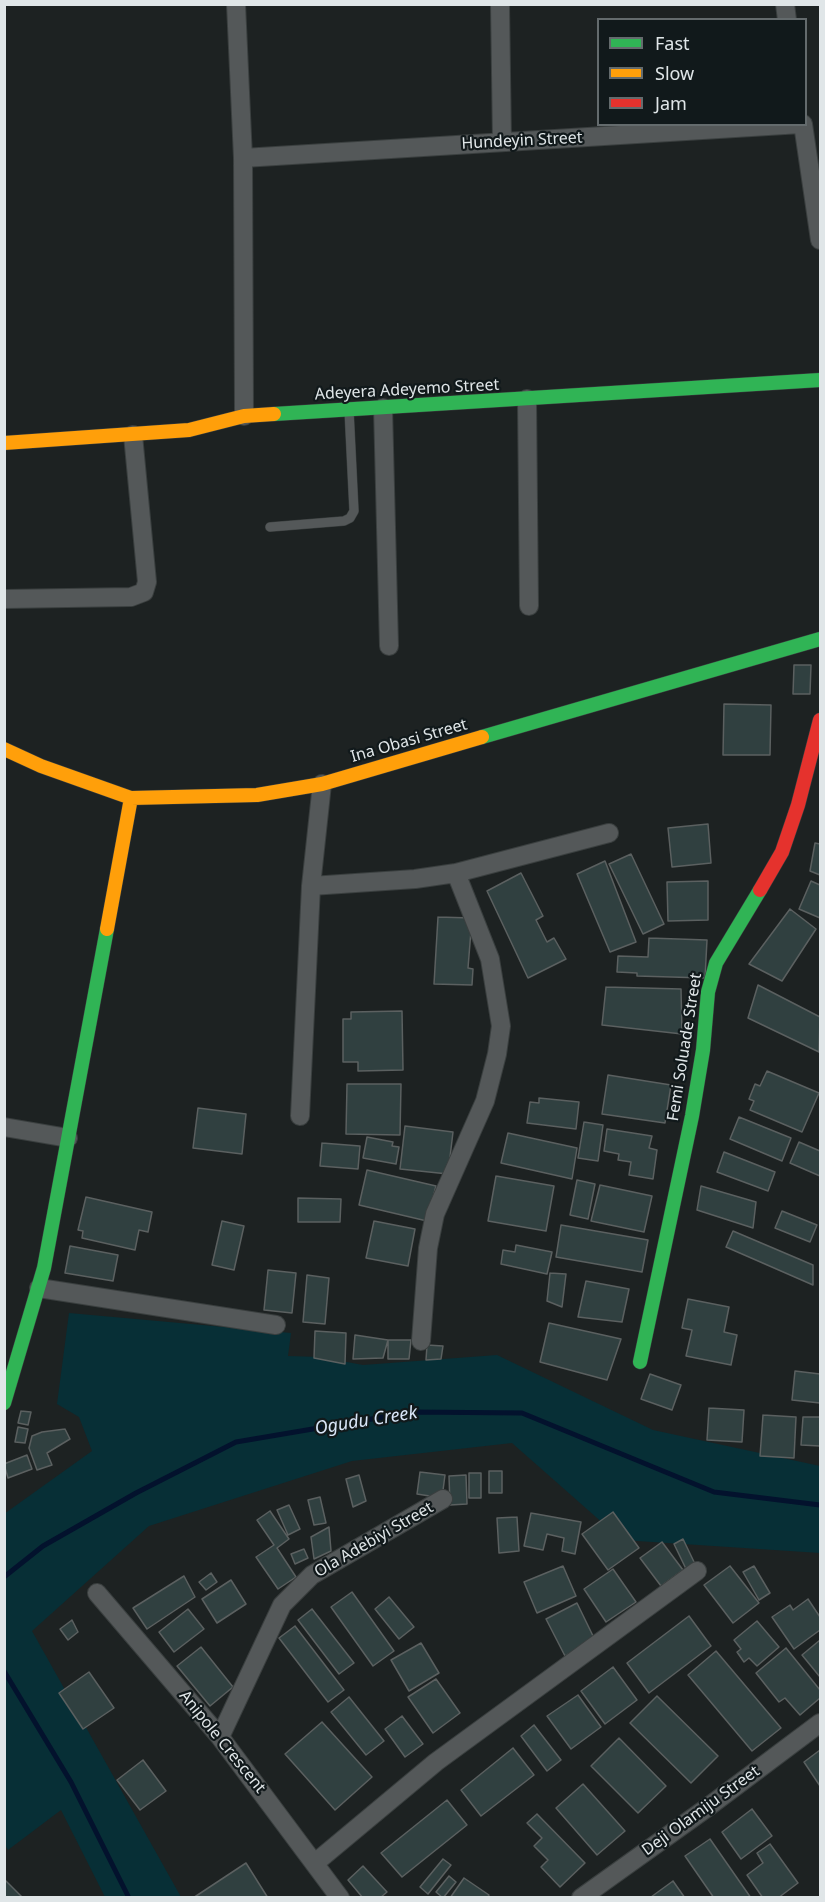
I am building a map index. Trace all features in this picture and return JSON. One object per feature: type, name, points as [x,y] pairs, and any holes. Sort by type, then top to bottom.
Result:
[{"type":"street","points":[[236,4],[243,158],[244,416]]},
{"type":"street","points":[[500,4],[502,142]]},
{"type":"street","name":"Hundeyin Street","points":[[243,158],[769,126]]},
{"type":"street","points":[[802,126],[820,240]]},
{"type":"street","name":"Adeyera Adeyemo Street","points":[[4,443],[189,430],[244,416],[817,381]]},
{"type":"street","points":[[527,399],[529,606]]},
{"type":"street","points":[[383,408],[390,646]]},
{"type":"street","points":[[4,599],[131,597],[144,592],[147,582],[133,435]]},
{"type":"street","name":"Ina Obasi Street","points":[[4,749],[41,766],[131,798],[257,795],[322,784],[820,639]]},
{"type":"street","name":"Femi Soluade Street","points":[[640,1362],[692,1116],[703,1050],[708,992],[716,963],[782,852],[798,805],[820,720]]},
{"type":"street","points":[[300,1116],[311,886],[322,784]]},
{"type":"street","points":[[4,1404],[39,1288],[131,798]]},
{"type":"street","points":[[311,886],[415,879],[456,873],[609,833]]},
{"type":"street","points":[[421,1341],[428,1248],[435,1214],[485,1101],[501,1026],[490,959],[456,873]]},
{"type":"street","points":[[4,1127],[68,1138]]},
{"type":"street","points":[[39,1288],[276,1325]]},
{"type":"street","name":"Ola Adebiyi Street","points":[[220,1737],[282,1605],[312,1575],[443,1499]]},
{"type":"street","points":[[315,1863],[436,1762],[697,1571]]},
{"type":"street","name":"Anipole Crescent","points":[[97,1593],[220,1737],[340,1898]]},
{"type":"street","name":"Deji Olamiju Street","points":[[581,1898],[820,1723]]},
{"type":"lane","points":[[270,527],[344,522],[350,518],[354,511],[349,410]]},
{"type":"shaded area","points":[[69,1313],[291,1333],[288,1356],[320,1357],[363,1365],[497,1355],[653,1430],[820,1466],[820,1553],[622,1540],[512,1443],[352,1461],[149,1526],[32,1631],[181,1897],[105,1897],[61,1810],[8,1850],[5,1845],[4,1514],[92,1451],[79,1417],[57,1404]]},
{"type":"building","points":[[794,665],[811,665],[810,694],[793,694]]},
{"type":"building","points":[[724,704],[771,705],[770,755],[723,755]]},
{"type":"building","points":[[708,824],[711,863],[672,867],[668,828]]},
{"type":"building","points":[[815,843],[820,844],[820,875],[810,871]]},
{"type":"building","points":[[631,854],[664,924],[643,934],[609,864]]},
{"type":"building","points":[[605,861],[636,942],[610,952],[577,874]]},
{"type":"building","points":[[521,873],[543,916],[536,920],[547,942],[554,938],[566,959],[528,978],[487,891]]},
{"type":"building","points":[[708,881],[708,920],[668,921],[667,882]]},
{"type":"building","points":[[811,881],[820,885],[820,918],[799,909]]},
{"type":"building","points":[[790,909],[816,929],[782,981],[749,964]]},
{"type":"building","points":[[438,917],[472,918],[468,968],[473,969],[472,985],[434,984]]},
{"type":"building","points":[[649,938],[707,940],[705,978],[637,976],[637,973],[617,972],[618,956],[648,957]]},
{"type":"building","points":[[758,985],[820,1017],[819,1052],[748,1018]]},
{"type":"building","points":[[606,987],[681,989],[682,1034],[602,1025]]},
{"type":"building","points":[[402,1011],[403,1070],[358,1071],[358,1062],[343,1062],[343,1019],[351,1019],[351,1012]]},
{"type":"building","points":[[767,1071],[819,1093],[802,1132],[750,1110],[754,1101],[749,1099],[755,1084],[760,1086]]},
{"type":"building","points":[[608,1075],[671,1085],[665,1123],[602,1114]]},
{"type":"building","points":[[347,1084],[401,1084],[400,1135],[346,1134]]},
{"type":"building","points":[[539,1098],[579,1102],[576,1129],[527,1123],[530,1102],[539,1103]]},
{"type":"building","points":[[198,1108],[246,1114],[242,1154],[193,1148]]},
{"type":"building","points":[[739,1117],[791,1138],[782,1161],[730,1139]]},
{"type":"building","points":[[584,1122],[603,1125],[598,1161],[578,1158]]},
{"type":"building","points":[[405,1126],[453,1132],[448,1174],[400,1169]]},
{"type":"building","points":[[607,1129],[652,1136],[649,1148],[657,1150],[653,1179],[629,1175],[631,1162],[618,1160],[619,1154],[604,1151]]},
{"type":"building","points":[[508,1133],[577,1148],[572,1179],[501,1163]]},
{"type":"building","points":[[367,1137],[393,1142],[392,1146],[399,1147],[396,1164],[363,1158]]},
{"type":"building","points":[[799,1142],[820,1151],[820,1176],[790,1163]]},
{"type":"building","points":[[322,1143],[360,1146],[358,1169],[320,1166]]},
{"type":"building","points":[[724,1152],[775,1172],[768,1191],[717,1172]]},
{"type":"building","points":[[367,1170],[436,1186],[427,1221],[359,1205]]},
{"type":"building","points":[[496,1176],[554,1186],[546,1231],[488,1221]]},
{"type":"building","points":[[577,1180],[595,1184],[588,1219],[570,1215]]},
{"type":"building","points":[[600,1185],[652,1196],[644,1232],[591,1221]]},
{"type":"building","points":[[701,1186],[756,1202],[753,1228],[697,1210]]},
{"type":"building","points":[[86,1197],[152,1212],[148,1232],[139,1230],[135,1250],[82,1238],[83,1231],[78,1230]]},
{"type":"building","points":[[298,1198],[341,1199],[340,1222],[298,1222]]},
{"type":"building","points":[[782,1211],[817,1225],[810,1242],[775,1228]]},
{"type":"building","points":[[222,1221],[244,1226],[234,1270],[212,1265]]},
{"type":"building","points":[[374,1221],[415,1229],[408,1266],[366,1258]]},
{"type":"building","points":[[561,1225],[648,1240],[642,1272],[556,1257]]},
{"type":"building","points":[[733,1231],[813,1265],[813,1285],[726,1247]]},
{"type":"building","points":[[516,1245],[552,1252],[547,1274],[501,1264],[503,1250],[515,1252]]},
{"type":"building","points":[[70,1246],[118,1255],[113,1281],[65,1273]]},
{"type":"building","points":[[268,1270],[296,1273],[292,1313],[264,1310]]},
{"type":"building","points":[[550,1273],[566,1274],[562,1307],[547,1301]]},
{"type":"building","points":[[307,1275],[329,1278],[325,1324],[303,1322]]},
{"type":"building","points":[[586,1281],[629,1289],[622,1322],[578,1317]]},
{"type":"building","points":[[688,1299],[729,1307],[724,1332],[737,1335],[731,1365],[686,1356],[692,1330],[682,1328]]},
{"type":"building","points":[[549,1323],[621,1339],[607,1380],[540,1362]]},
{"type":"building","points":[[315,1331],[346,1333],[345,1364],[314,1358]]},
{"type":"building","points":[[355,1335],[388,1340],[383,1358],[353,1359]]},
{"type":"building","points":[[388,1340],[411,1340],[409,1359],[388,1359]]},
{"type":"building","points":[[427,1345],[443,1346],[441,1359],[426,1360]]},
{"type":"building","points":[[795,1371],[820,1374],[820,1403],[792,1400]]},
{"type":"building","points":[[650,1374],[681,1385],[672,1410],[641,1399]]},
{"type":"building","points":[[709,1408],[744,1410],[742,1442],[707,1440]]},
{"type":"building","points":[[21,1411],[31,1412],[28,1425],[18,1423]]},
{"type":"building","points":[[763,1415],[796,1417],[794,1458],[760,1456]]},
{"type":"building","points":[[803,1417],[820,1417],[820,1446],[801,1445]]},
{"type":"building","points":[[18,1427],[28,1429],[25,1443],[15,1442]]},
{"type":"building","points":[[65,1429],[70,1439],[47,1453],[52,1465],[37,1470],[29,1448],[32,1436],[42,1432]]},
{"type":"building","points":[[27,1455],[32,1469],[8,1478],[4,1464]]},
{"type":"building","points":[[489,1471],[502,1471],[502,1493],[489,1493]]},
{"type":"building","points":[[420,1472],[445,1475],[442,1498],[417,1494]]},
{"type":"building","points":[[469,1473],[481,1473],[481,1498],[469,1498]]},
{"type":"building","points":[[359,1475],[366,1501],[353,1507],[346,1479]]},
{"type":"building","points":[[466,1475],[467,1504],[450,1505],[449,1476]]},
{"type":"building","points":[[320,1497],[326,1523],[314,1525],[308,1500]]},
{"type":"building","points":[[289,1505],[300,1529],[288,1535],[277,1510]]},
{"type":"building","points":[[270,1511],[289,1539],[277,1548],[296,1577],[278,1589],[256,1557],[274,1545],[257,1520]]},
{"type":"building","points":[[613,1512],[639,1548],[608,1570],[582,1534]]},
{"type":"building","points":[[531,1513],[581,1522],[575,1554],[562,1551],[564,1538],[547,1534],[543,1550],[524,1546]]},
{"type":"building","points":[[517,1517],[519,1551],[499,1553],[497,1518]]},
{"type":"building","points":[[329,1527],[331,1551],[314,1559],[311,1537]]},
{"type":"building","points":[[683,1539],[696,1566],[687,1571],[674,1544]]},
{"type":"building","points":[[662,1542],[683,1570],[661,1586],[640,1558]]},
{"type":"building","points":[[304,1549],[308,1558],[295,1564],[291,1554]]},
{"type":"building","points":[[563,1566],[576,1596],[537,1613],[524,1582]]},
{"type":"building","points":[[730,1566],[759,1603],[733,1623],[704,1585]]},
{"type":"building","points":[[754,1566],[770,1593],[759,1600],[743,1572]]},
{"type":"building","points":[[613,1569],[636,1602],[606,1622],[584,1589]]},
{"type":"building","points":[[211,1573],[217,1582],[206,1590],[199,1582]]},
{"type":"building","points":[[184,1576],[195,1597],[147,1629],[133,1608]]},
{"type":"building","points":[[231,1580],[246,1604],[217,1623],[202,1599]]},
{"type":"building","points":[[352,1592],[394,1651],[373,1666],[331,1607]]},
{"type":"building","points":[[389,1597],[414,1627],[399,1639],[375,1609]]},
{"type":"building","points":[[808,1599],[820,1617],[820,1630],[794,1649],[772,1617],[790,1605],[793,1610]]},
{"type":"building","points":[[577,1603],[595,1640],[565,1656],[546,1619]]},
{"type":"building","points":[[188,1609],[204,1629],[174,1652],[159,1632]]},
{"type":"building","points":[[312,1609],[354,1663],[339,1674],[298,1620]]},
{"type":"building","points":[[689,1616],[711,1646],[649,1693],[627,1663]]},
{"type":"building","points":[[72,1620],[78,1632],[68,1640],[60,1629]]},
{"type":"building","points":[[757,1621],[779,1647],[757,1666],[749,1658],[744,1662],[737,1652],[741,1649],[734,1640]]},
{"type":"building","points":[[295,1626],[344,1690],[328,1702],[279,1638]]},
{"type":"building","points":[[820,1640],[820,1677],[802,1655]]},
{"type":"building","points":[[421,1643],[439,1673],[409,1691],[391,1660]]},
{"type":"building","points":[[201,1647],[233,1687],[210,1706],[177,1666]]},
{"type":"building","points":[[786,1648],[820,1690],[820,1698],[800,1715],[785,1698],[779,1702],[756,1673]]},
{"type":"building","points":[[716,1651],[781,1728],[752,1751],[688,1675]]},
{"type":"building","points":[[613,1667],[637,1700],[605,1724],[581,1691]]},
{"type":"building","points":[[89,1672],[114,1708],[83,1729],[59,1693]]},
{"type":"building","points":[[436,1679],[460,1713],[433,1733],[408,1697]]},
{"type":"building","points":[[578,1695],[601,1727],[571,1749],[547,1716]]},
{"type":"building","points":[[657,1696],[718,1756],[691,1783],[630,1723]]},
{"type":"building","points":[[349,1697],[384,1741],[366,1755],[331,1712]]},
{"type":"building","points":[[402,1716],[423,1744],[405,1757],[385,1729]]},
{"type":"building","points":[[322,1722],[372,1777],[335,1810],[285,1754]]},
{"type":"building","points":[[534,1725],[561,1760],[547,1771],[521,1736]]},
{"type":"building","points":[[619,1738],[666,1786],[638,1813],[591,1766]]},
{"type":"building","points":[[513,1748],[534,1775],[481,1816],[461,1790]]},
{"type":"building","points":[[820,1750],[820,1786],[804,1762]]},
{"type":"building","points":[[143,1760],[166,1791],[140,1810],[117,1780]]},
{"type":"building","points":[[583,1784],[625,1831],[597,1855],[556,1808]]},
{"type":"building","points":[[447,1800],[467,1825],[402,1877],[381,1853]]},
{"type":"building","points":[[752,1809],[772,1836],[741,1859],[722,1832]]},
{"type":"building","points":[[537,1814],[585,1863],[560,1887],[541,1867],[548,1860],[534,1846],[542,1838],[527,1823]]},
{"type":"building","points":[[710,1839],[751,1898],[714,1898],[685,1856]]},
{"type":"building","points":[[770,1844],[798,1883],[778,1898],[763,1898],[747,1875],[763,1863],[757,1853]]},
{"type":"building","points":[[443,1859],[451,1865],[428,1894],[420,1887]]},
{"type":"building","points":[[246,1863],[268,1898],[193,1898]]},
{"type":"building","points":[[363,1866],[387,1892],[380,1898],[363,1898],[348,1880]]},
{"type":"building","points":[[449,1876],[456,1882],[443,1898],[436,1892]]},
{"type":"building","points":[[464,1878],[489,1895],[487,1898],[450,1898]]},
{"type":"building","points":[[4,1879],[23,1898],[4,1898]]},
{"type":"building","points":[[673,1881],[685,1898],[651,1897]]},
{"type":"waterway","name":"Ogudu Creek","points":[[4,1577],[43,1546],[136,1493],[236,1442],[413,1412],[522,1413],[714,1492],[820,1505]]},
{"type":"waterway","points":[[4,1671],[71,1782],[129,1898]]},
{"type":"traffic: fast","points":[[274,414],[820,380]]},
{"type":"traffic: fast","points":[[482,737],[820,639]]},
{"type":"traffic: fast","points":[[640,1362],[692,1116],[703,1050],[708,992],[716,963],[760,890]]},
{"type":"traffic: fast","points":[[4,1403],[44,1268],[107,929]]},
{"type":"traffic: slow","points":[[4,443],[189,430],[244,416],[274,414]]},
{"type":"traffic: slow","points":[[4,749],[41,766],[131,798],[257,795],[322,784],[482,737]]},
{"type":"traffic: slow","points":[[107,929],[131,798]]},
{"type":"traffic: jam","points":[[760,890],[782,852],[798,805],[820,720]]}]
